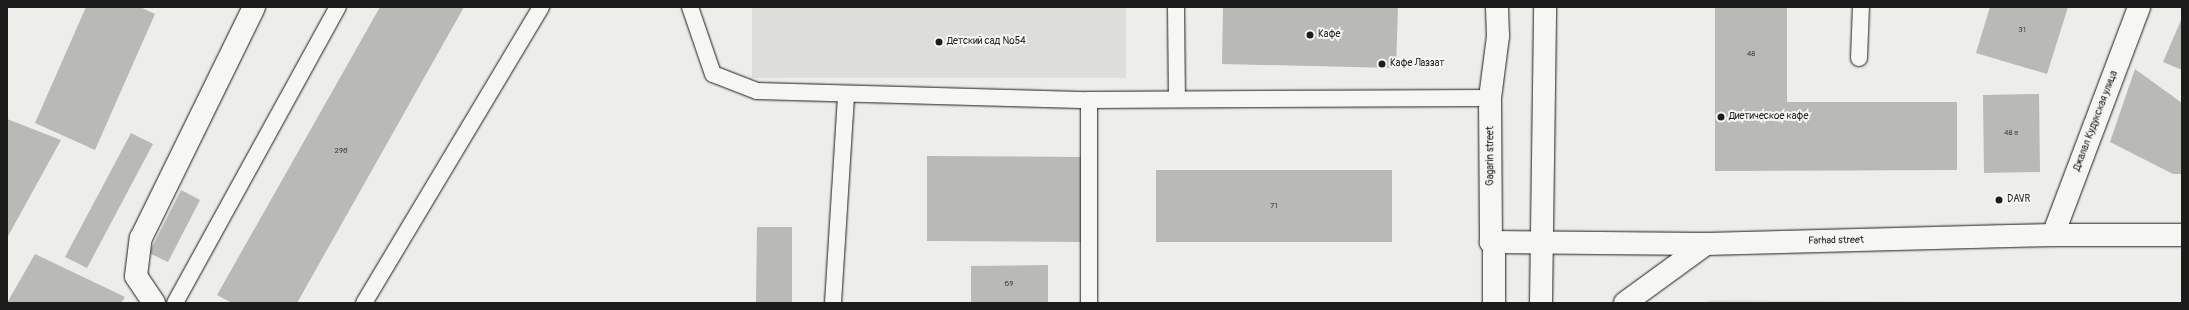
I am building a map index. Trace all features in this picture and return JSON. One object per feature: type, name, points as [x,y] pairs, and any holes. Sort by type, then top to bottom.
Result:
[{"type":"street","points":[[154,303],[136,276],[141,238],[254,7]]},
{"type":"street","name":"Gagarin street","points":[[1494,303],[1494,244],[1491,242],[1490,98],[1498,36],[1497,7]]},
{"type":"street","points":[[1541,303],[1545,7]]},
{"type":"street","name":"Джалал Кудукская улица","points":[[2053,236],[2139,7]]},
{"type":"street","name":"Farhad street","points":[[1491,242],[1543,241],[1706,244],[2053,236],[2182,235]]},
{"type":"street","points":[[1625,303],[1706,244]]},
{"type":"lane","points":[[175,303],[338,7]]},
{"type":"lane","points":[[364,303],[541,7]]},
{"type":"lane","points":[[690,7],[713,74],[757,90],[846,94],[1089,100],[1490,98]]},
{"type":"lane","points":[[1176,7],[1177,99]]},
{"type":"lane","points":[[1859,58],[1861,7]]},
{"type":"lane","points":[[833,303],[846,94]]},
{"type":"lane","points":[[1089,100],[1089,303]]},
{"type":"shaded area","name":"Детский сад №54","points":[[752,7],[1126,7],[1126,78],[752,78]]},
{"type":"shaded area","points":[[1708,300],[2066,303],[1708,303]]},
{"type":"building","points":[[86,7],[140,7],[155,14],[95,150],[35,123]]},
{"type":"building","points":[[380,7],[464,7],[297,303],[232,303],[217,295]]},
{"type":"building","name":"Кафе","points":[[1223,7],[1398,7],[1396,68],[1222,64]]},
{"type":"building","points":[[1715,7],[1787,7],[1787,102],[1957,102],[1957,170],[1715,171]]},
{"type":"building","points":[[1990,7],[2068,7],[2047,74],[1976,53]]},
{"type":"building","points":[[2182,18],[2182,70],[2163,62]]},
{"type":"building","points":[[2135,69],[2182,103],[2182,174],[2173,174],[2110,142]]},
{"type":"building","points":[[2039,94],[2040,172],[1984,173],[1983,95]]},
{"type":"building","points":[[7,119],[61,140],[7,238]]},
{"type":"building","points":[[131,133],[153,144],[87,268],[65,257]]},
{"type":"building","points":[[927,156],[1081,157],[1081,242],[927,241]]},
{"type":"building","points":[[1156,170],[1392,170],[1392,242],[1156,242]]},
{"type":"building","points":[[181,190],[200,200],[168,262],[149,253]]},
{"type":"building","points":[[757,227],[792,227],[792,303],[756,303]]},
{"type":"building","points":[[35,254],[125,297],[121,303],[7,303]]},
{"type":"building","points":[[1048,265],[1048,303],[971,303],[971,266]]},
{"type":"place","name":"Кафе","points":[[1310,35]]},
{"type":"place","name":"Детский сад №54","points":[[939,42]]},
{"type":"place","name":"Кафе Лаззат","points":[[1382,64]]},
{"type":"place","name":"Диетическое кафе","points":[[1721,117]]},
{"type":"place","name":"DAVR","points":[[1999,200]]}]
